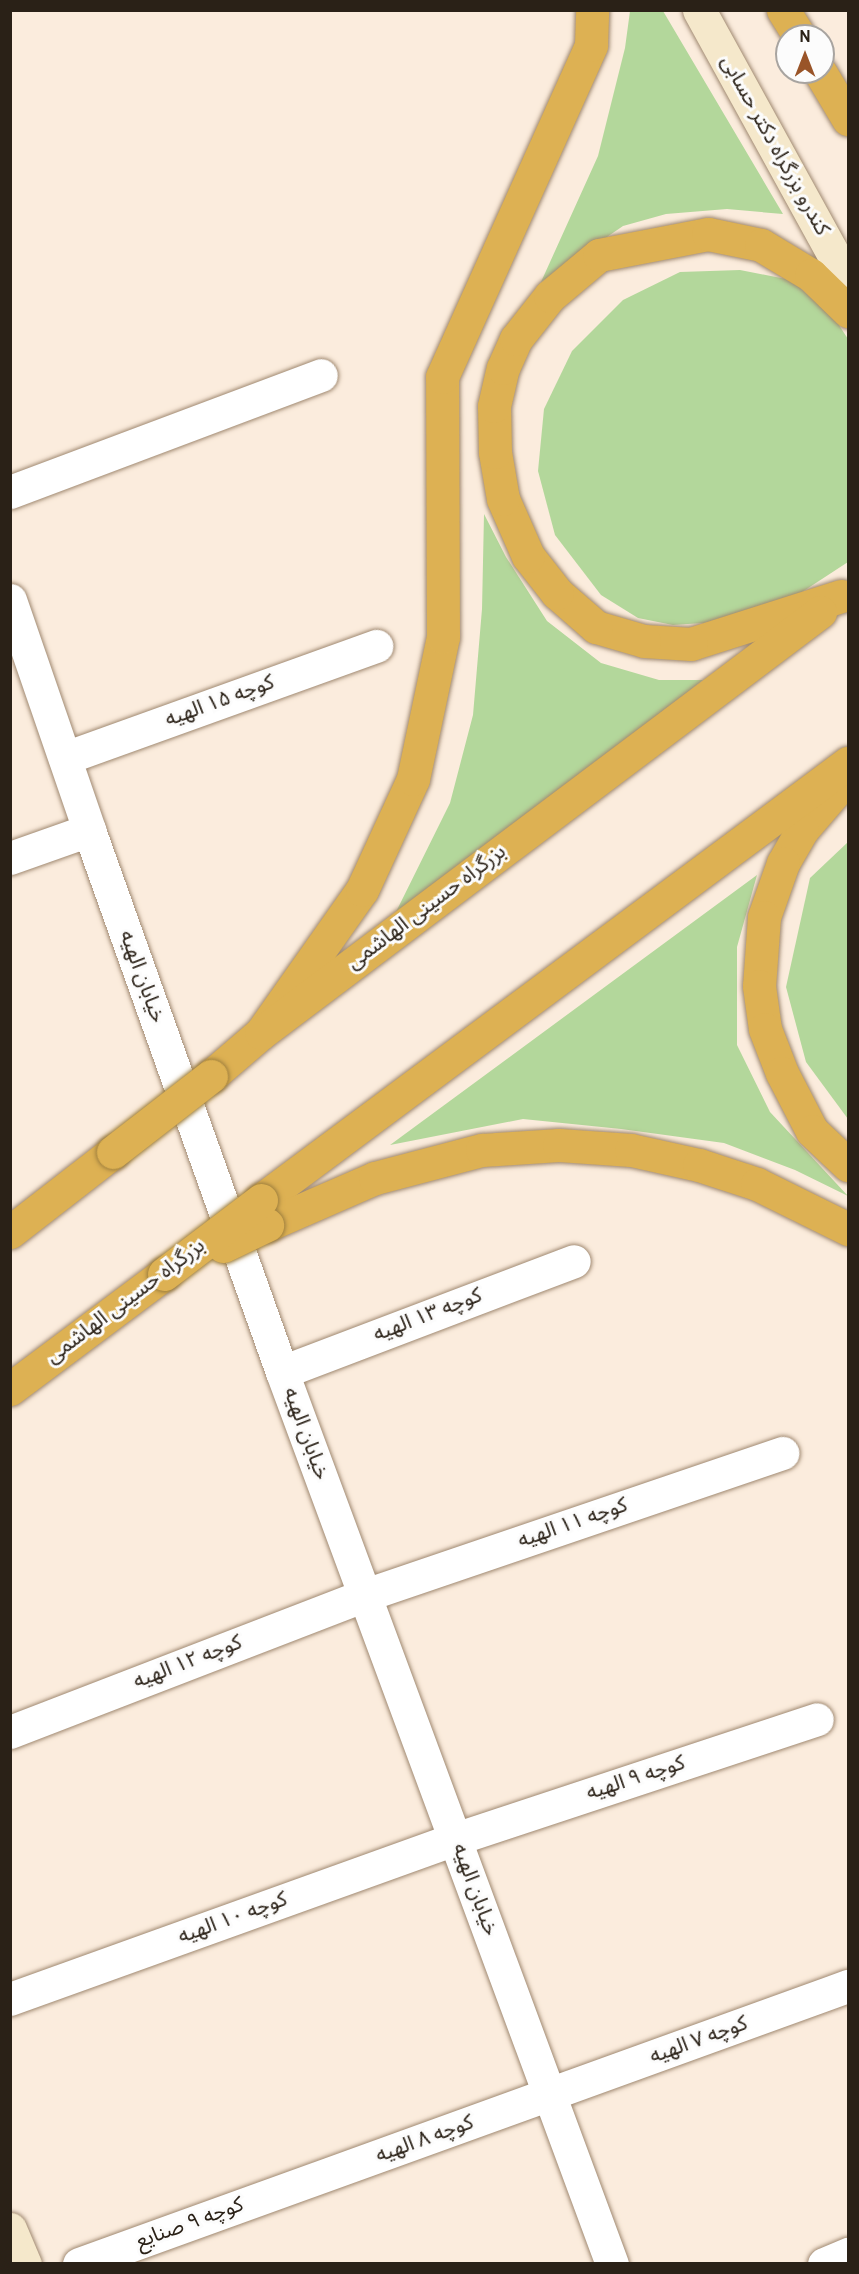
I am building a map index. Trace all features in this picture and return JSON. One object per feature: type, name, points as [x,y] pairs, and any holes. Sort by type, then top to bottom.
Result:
[{"type":"highway","points":[[261,1033],[362,890],[413,779],[443,637],[442,376],[591,45],[592,10]]},
{"type":"highway","points":[[783,10],[792,24]]},
{"type":"highway","points":[[827,84],[849,119]]},
{"type":"highway","points":[[845,594],[691,644],[644,641],[596,627],[557,593],[528,555],[503,499],[495,452],[494,406],[503,368],[516,339],[549,296],[599,255],[708,234],[761,245],[811,274],[849,311]]},
{"type":"highway","name":"بزرگراه حسینی الهاشمی","points":[[10,1232],[211,1076],[261,1033],[845,594]]},
{"type":"highway","points":[[264,1212],[849,764]]},
{"type":"highway","points":[[849,777],[802,830],[783,863],[764,917],[759,986],[765,1029],[782,1073],[812,1131],[849,1165]]},
{"type":"highway","points":[[264,1212],[375,1178],[482,1150],[559,1145],[631,1150],[699,1165],[757,1184],[849,1229]]},
{"type":"highway","name":"بزرگراه حسینی الهاشمی","points":[[10,1389],[164,1274],[264,1212]]},
{"type":"main road","name":"کندرو بزرگراه دکتر حسابی","points":[[699,10],[849,280]]},
{"type":"main road","points":[[10,2229],[25,2264]]},
{"type":"street","points":[[10,492],[321,375]]},
{"type":"street","name":"خیابان الهیه","points":[[10,600],[89,830],[282,1372],[612,2264]]},
{"type":"street","name":"کوچه ۱۵ الهیه","points":[[65,758],[375,646]]},
{"type":"street","points":[[10,858],[89,830]]},
{"type":"street","name":"کوچه ۱۳ الهیه","points":[[282,1372],[574,1261]]},
{"type":"street","name":"کوچه ۱۱ الهیه","points":[[365,1595],[782,1453]]},
{"type":"street","name":"کوچه ۱۲ الهیه","points":[[10,1732],[365,1595]]},
{"type":"street","name":"کوچه ۹ الهیه","points":[[455,1839],[817,1719]]},
{"type":"street","name":"کوچه ۱۰ الهیه","points":[[10,1999],[455,1839]]},
{"type":"street","name":"کوچه ۷ الهیه","points":[[550,2096],[849,1986]]},
{"type":"street","name":"کوچه ۸ الهیه","points":[[301,2184],[550,2096]]},
{"type":"street","name":"کوچه ۹ صنایع","points":[[79,2264],[301,2184]]},
{"type":"street","points":[[824,2264],[849,2254]]},
{"type":"green space","points":[[630,11],[663,11],[783,214],[727,209],[666,214],[623,226],[541,282],[598,156],[625,48]]},
{"type":"green space","points":[[740,270],[791,280],[835,319],[848,339],[848,562],[799,594],[718,622],[673,625],[638,618],[601,595],[555,535],[538,471],[544,409],[572,351],[623,300],[680,272]]},
{"type":"green space","points":[[484,514],[506,557],[547,621],[601,663],[659,680],[703,680],[391,922],[450,803],[473,715],[482,609]]},
{"type":"green space","points":[[848,842],[848,1119],[806,1062],[786,987],[810,878]]},
{"type":"green space","points":[[757,875],[737,947],[737,1045],[770,1112],[848,1196],[795,1170],[724,1143],[621,1129],[523,1119],[390,1145]]}]
